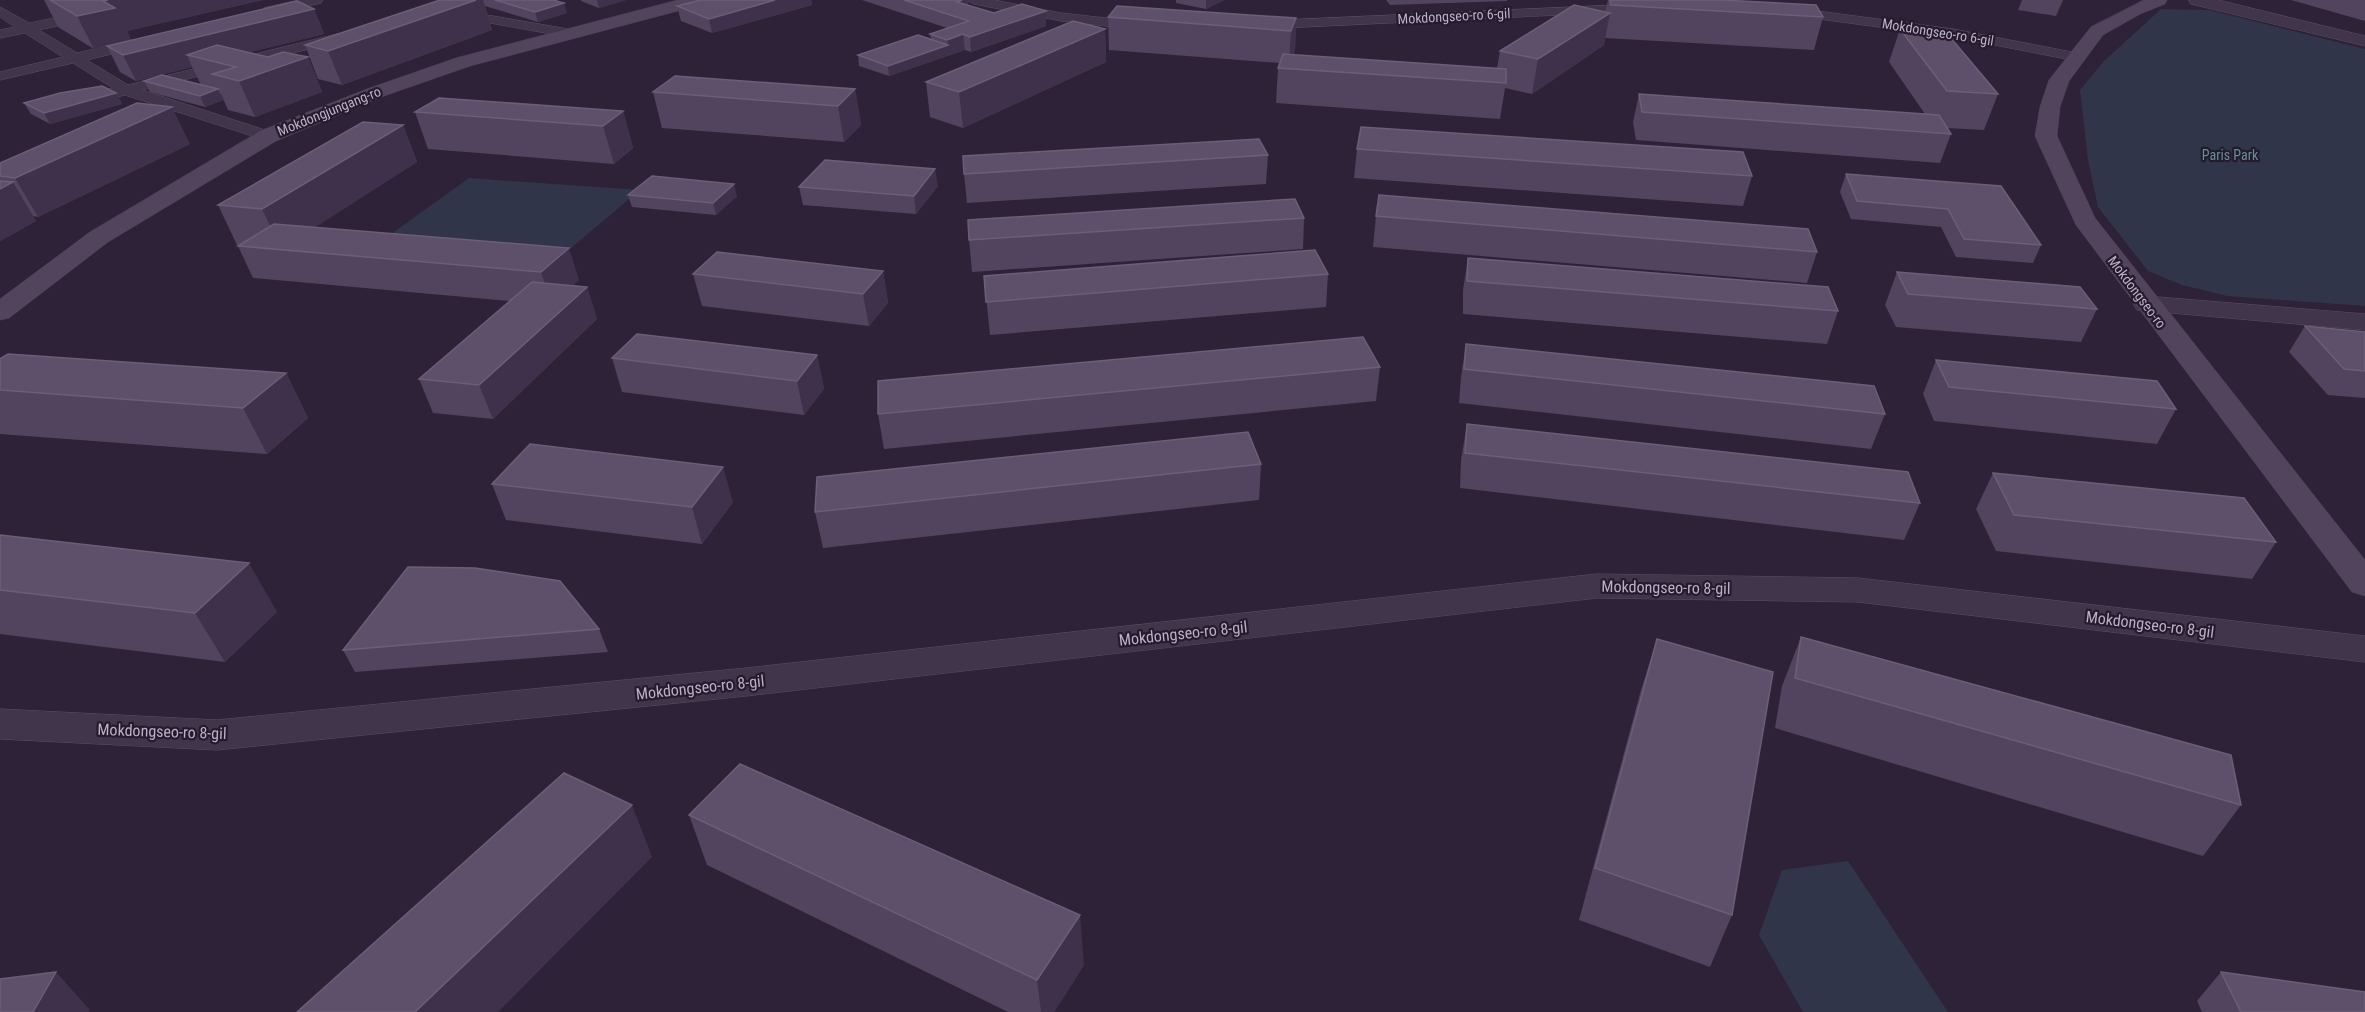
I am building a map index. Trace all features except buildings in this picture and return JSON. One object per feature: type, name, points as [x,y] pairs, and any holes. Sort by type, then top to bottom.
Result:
[{"type":"main road","name":"Mokdongjungang-ro","points":[[1,311],[99,237],[268,136],[374,93],[452,66],[568,33],[698,0]]},
{"type":"main road","name":"Mokdongseo-ro","points":[[2159,0],[2134,10],[2097,31],[2059,80],[2050,107],[2046,136],[2084,220],[2146,304],[2365,584]]},
{"type":"street","points":[[0,33],[156,0]]},
{"type":"street","points":[[259,14],[316,0]]},
{"type":"street","points":[[974,0],[1061,17],[1155,26]]},
{"type":"street","points":[[2197,0],[2365,41]]},
{"type":"street","points":[[460,5],[484,18],[568,33]]},
{"type":"street","name":"Mokdongseo-ro 6-gil","points":[[1246,26],[1657,8]]},
{"type":"street","points":[[0,10],[126,90],[268,136]]},
{"type":"street","name":"Mokdongseo-ro 6-gil","points":[[1768,10],[1832,16],[1953,33],[2077,57]]},
{"type":"street","points":[[66,104],[352,34]]},
{"type":"street","points":[[0,76],[155,39]]},
{"type":"street","points":[[2146,304],[2365,322]]},
{"type":"street","name":"Mokdongseo-ro 8-gil","points":[[0,724],[217,735],[746,682],[1598,586],[1858,590],[2365,649]]},
{"type":"green space","name":"Paris Park","points":[[2161,9],[2209,10],[2365,49],[2365,306],[2227,296],[2182,285],[2148,271],[2098,207],[2088,160],[2080,90],[2103,62]]},
{"type":"green space","points":[[469,178],[640,190],[559,258],[380,242]]},
{"type":"green space","points":[[1848,861],[1948,1012],[1803,1012],[1759,935],[1782,870]]}]
